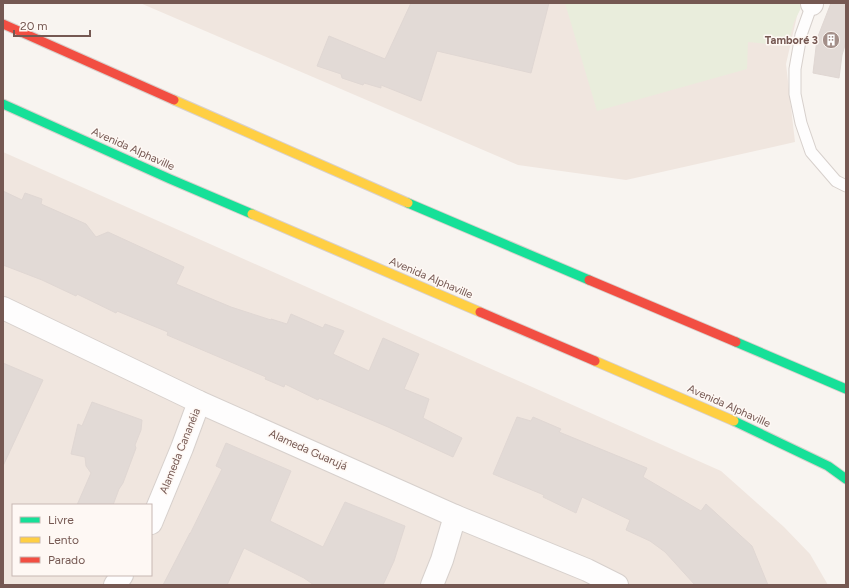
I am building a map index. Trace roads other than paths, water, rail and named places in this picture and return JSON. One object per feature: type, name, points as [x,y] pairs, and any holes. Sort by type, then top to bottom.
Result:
[{"type":"main road","points":[[3,24],[426,211],[846,389]]},
{"type":"main road","name":"Avenida Alphaville","points":[[3,104],[177,182],[744,425],[828,466],[846,479]]},
{"type":"street","name":"Alameda Guarujá","points":[[3,308],[199,402],[455,516],[587,570],[617,585]]},
{"type":"street","name":"Alameda Cananéia","points":[[152,520],[182,448],[199,402]]},
{"type":"street","points":[[432,585],[442,560],[455,516]]},
{"type":"street","points":[[115,585],[121,576]]},
{"type":"lane","points":[[812,4],[801,35],[795,69],[795,94],[801,123],[812,152],[836,181],[846,186]]},
{"type":"place","name":"Tamboré 3","points":[[831,40]]}]
